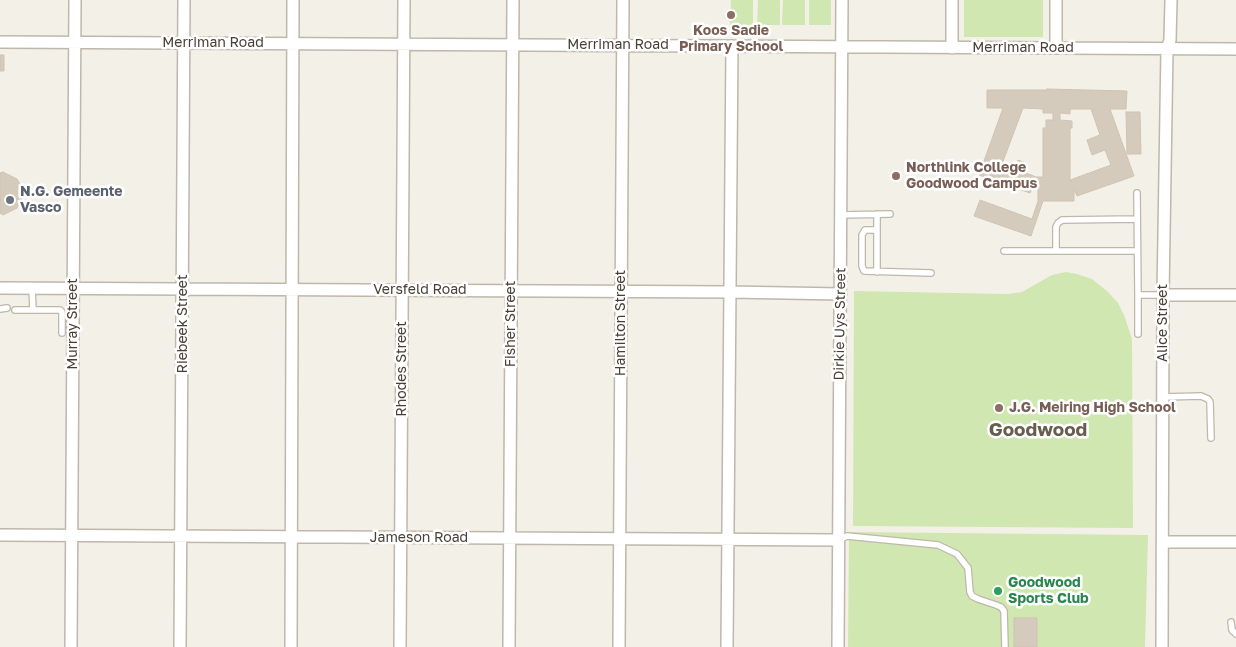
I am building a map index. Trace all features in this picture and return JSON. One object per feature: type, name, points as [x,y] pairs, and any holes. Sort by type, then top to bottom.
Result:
[{"type":"street","name":"Murray Street","points":[[71,647],[75,0]]},
{"type":"street","name":"Riebeek Street","points":[[180,647],[184,0]]},
{"type":"street","points":[[290,647],[293,0]]},
{"type":"street","name":"Rhodes Street","points":[[400,647],[404,0]]},
{"type":"street","name":"Fisher Street","points":[[509,647],[513,0]]},
{"type":"street","name":"Hamilton Street","points":[[619,647],[623,0]]},
{"type":"street","name":"Dirkie Uys Street","points":[[838,647],[842,0]]},
{"type":"street","points":[[952,0],[952,48]]},
{"type":"street","points":[[1056,0],[1056,48]]},
{"type":"street","name":"Alice Street","points":[[1162,647],[1163,295],[1167,49],[1170,40],[1171,0]]},
{"type":"street","name":"Merriman Road","points":[[0,42],[1236,49]]},
{"type":"street","points":[[727,647],[732,46]]},
{"type":"street","name":"Versfeld Road","points":[[0,288],[511,290],[840,294]]},
{"type":"street","points":[[1163,295],[1236,295]]},
{"type":"street","name":"Jameson Road","points":[[0,535],[838,540]]},
{"type":"street","points":[[1163,542],[1236,542]]},
{"type":"lane","points":[[1137,193],[1138,334]]},
{"type":"lane","points":[[841,214],[890,214]]},
{"type":"lane","points":[[877,214],[877,272]]},
{"type":"lane","points":[[1056,251],[1056,227],[1062,220],[1137,219]]},
{"type":"lane","points":[[876,230],[866,230],[862,235],[862,266],[864,271],[931,273]]},
{"type":"lane","points":[[1004,251],[1137,251]]},
{"type":"lane","points":[[32,288],[33,310]]},
{"type":"lane","points":[[1138,295],[1163,295]]},
{"type":"lane","points":[[0,309],[8,308]]},
{"type":"lane","points":[[15,310],[60,310],[62,312],[62,333]]},
{"type":"lane","points":[[1162,397],[1200,396],[1208,399],[1210,402],[1211,438]]},
{"type":"lane","points":[[838,540],[847,536],[928,544],[957,554],[968,568],[972,596],[996,604],[1004,611],[1005,647]]},
{"type":"lane","points":[[1231,622],[1232,630],[1236,634]]},
{"type":"green space","points":[[731,0],[753,0],[753,25],[730,25]]},
{"type":"green space","points":[[758,0],[780,0],[780,25],[757,25]]},
{"type":"green space","points":[[783,0],[805,0],[805,25],[782,25]]},
{"type":"green space","points":[[809,0],[831,0],[831,25],[809,25]]},
{"type":"green space","points":[[964,0],[1043,0],[1043,37],[964,37]]},
{"type":"green space","points":[[1066,272],[1092,279],[1107,291],[1118,303],[1132,339],[1133,528],[853,526],[854,291],[1008,294],[1022,292],[1052,275]]},
{"type":"green space","name":"Goodwood Sports Club","points":[[849,532],[1148,535],[1145,647],[848,647]]},
{"type":"building","points":[[0,55],[4,55],[4,71],[0,71]]},
{"type":"building","points":[[987,90],[1127,91],[1126,109],[1110,109],[1134,176],[1077,196],[1074,189],[1074,201],[1043,201],[1031,236],[974,216],[980,200],[1032,219],[1038,201],[1038,182],[1035,182],[1030,193],[979,175],[1003,108],[987,108]],"holes":[[[1023,108],[1043,109],[1043,113],[1053,113],[1053,120],[1046,120],[1046,128],[1043,128],[1043,177],[1036,177],[1021,171],[1024,162],[1018,160],[1015,169],[1002,164]],[[1070,109],[1091,109],[1100,135],[1087,140],[1092,155],[1105,150],[1111,165],[1070,180],[1070,128],[1072,128],[1072,121],[1060,120],[1060,113],[1070,114]]]},
{"type":"building","points":[[1126,112],[1140,112],[1141,154],[1127,154]]},
{"type":"building","name":"N.G. Gemeente Vasco","points":[[3,172],[17,179],[25,193],[17,208],[3,215],[0,213],[0,173]]},
{"type":"building","points":[[1014,618],[1037,618],[1037,647],[1014,647]]},
{"type":"place","name":"Koos Sadie Primary School","points":[[731,15]]},
{"type":"place","name":"Northlink College Goodwood Campus","points":[[896,176]]},
{"type":"place","name":"N.G. Gemeente Vasco","points":[[10,200]]},
{"type":"place","name":"J.G. Meiring High School","points":[[999,408]]},
{"type":"place","name":"Goodwood Sports Club","points":[[998,591]]},
{"type":"district","name":"Goodwood","points":[[1038,430]]}]
